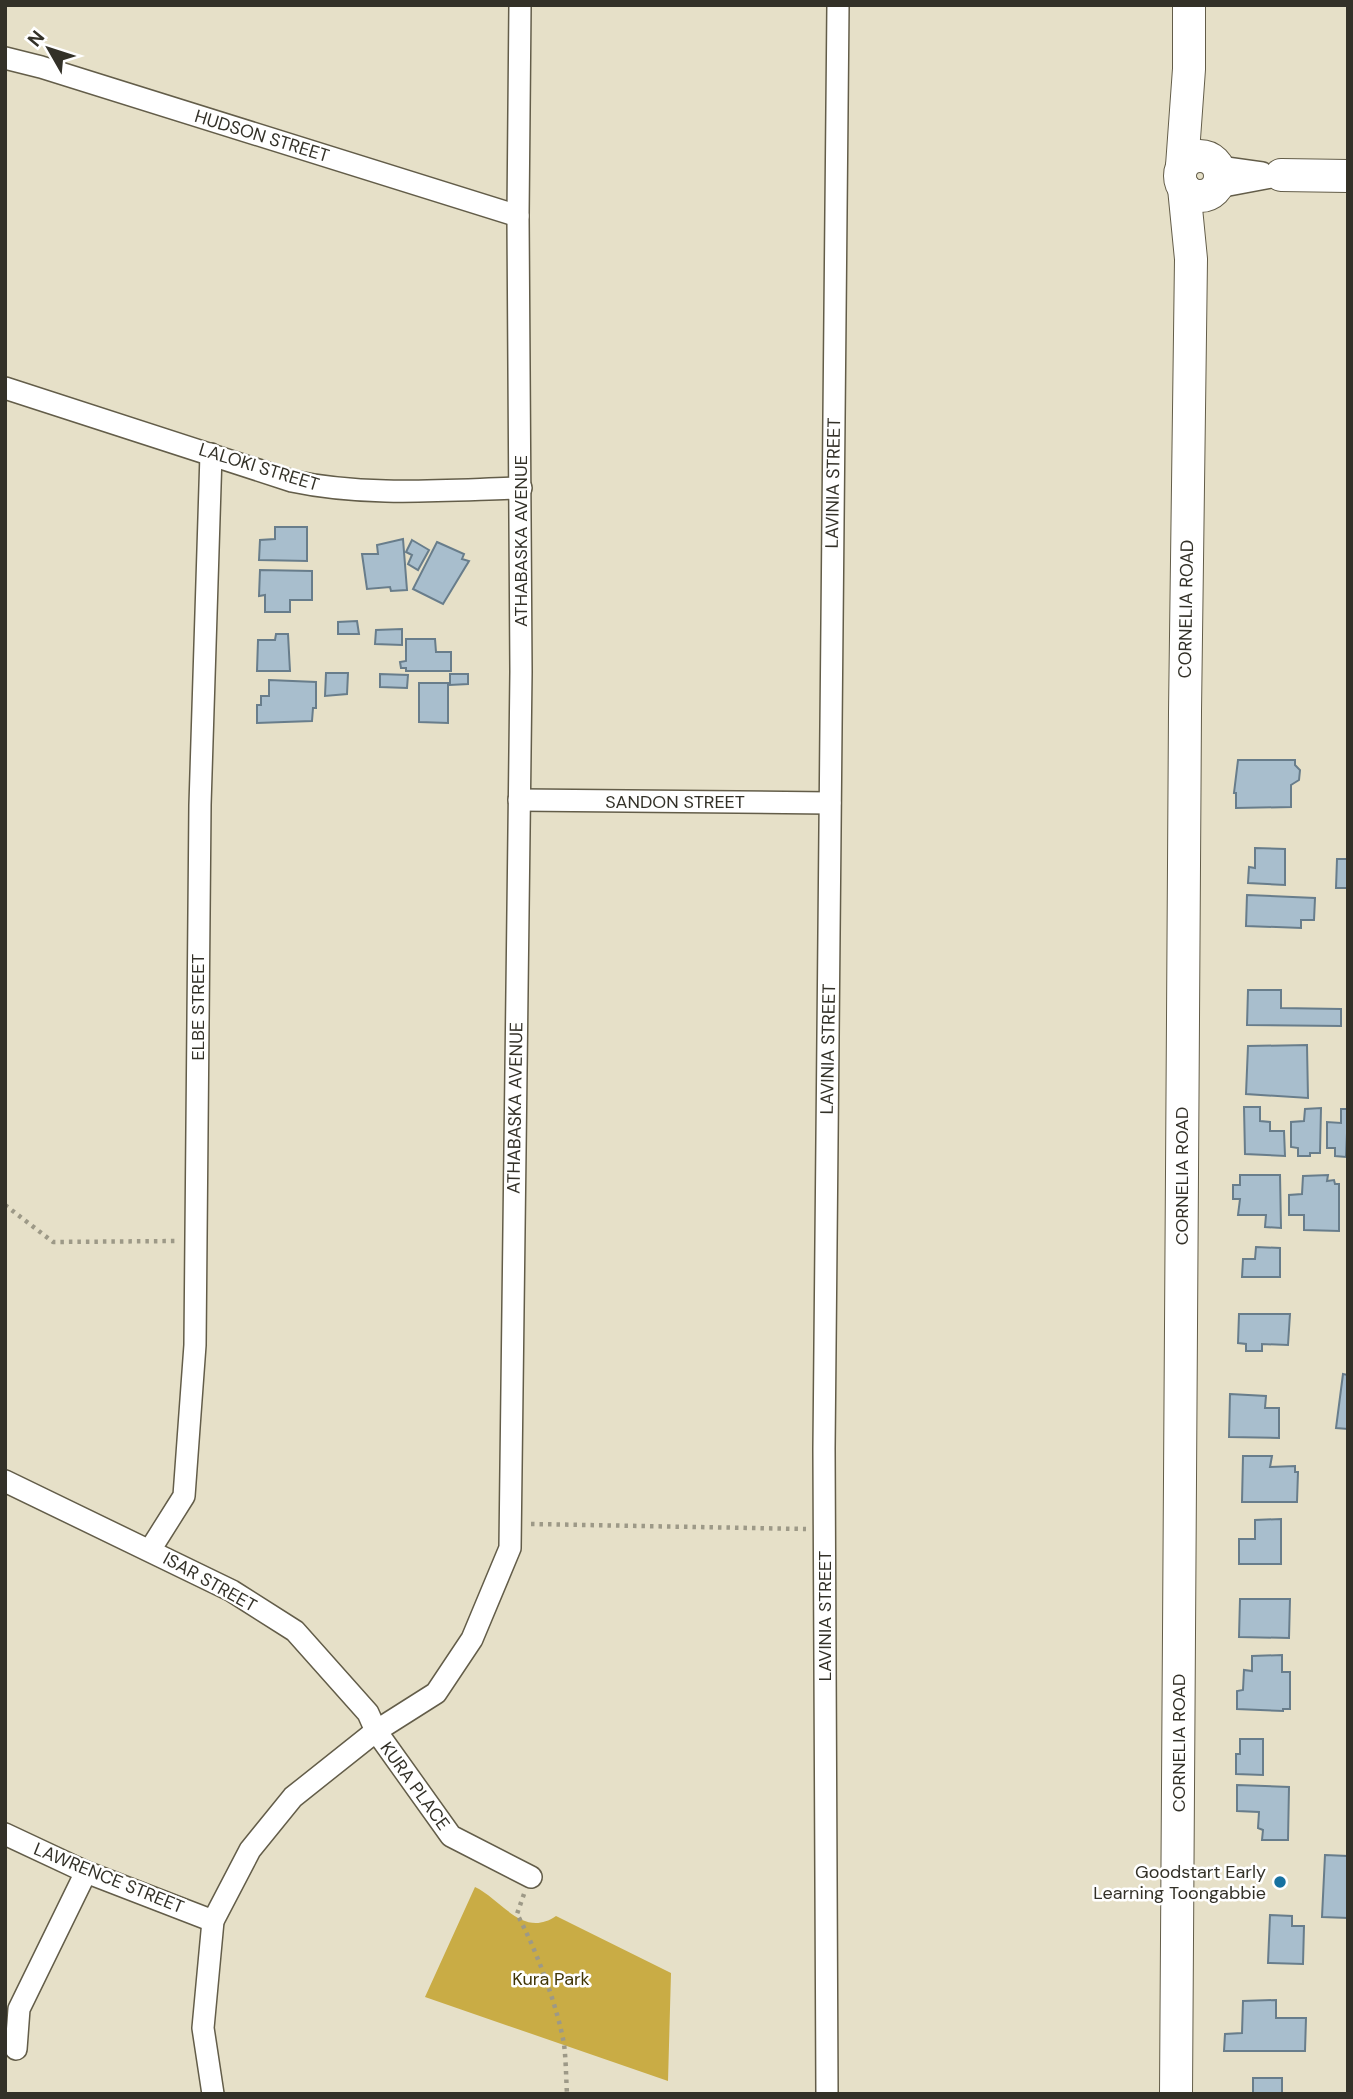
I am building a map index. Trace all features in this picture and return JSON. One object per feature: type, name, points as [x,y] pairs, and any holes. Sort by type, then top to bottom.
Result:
[{"type":"street","name":"ATHABASKA AVENUE","points":[[213,2094],[202,2028],[213,1921],[250,1850],[293,1797],[376,1731],[436,1693],[472,1639],[510,1548],[519,800],[521,488],[517,216],[520,5]]},
{"type":"street","name":"LAVINIA STREET","points":[[827,2094],[824,1530],[838,5]]},
{"type":"street","name":"CORNELIA ROAD","points":[[1176,2094],[1185,712],[1191,259],[1203,176],[1189,69],[1189,5]]},
{"type":"street","name":"HUDSON STREET","points":[[5,58],[517,216]]},
{"type":"street","points":[[1203,176],[1348,176]]},
{"type":"street","name":"LALOKI STREET","points":[[5,388],[292,481],[341,490],[521,488]]},
{"type":"street","name":"ELBE STREET","points":[[150,1550],[184,1496],[195,1345],[200,805],[211,454]]},
{"type":"street","name":"SANDON STREET","points":[[519,800],[830,803]]},
{"type":"street","name":"ISAR STREET","points":[[5,1481],[232,1591],[295,1631],[368,1713],[376,1731]]},
{"type":"street","name":"KURA PLACE","points":[[376,1731],[451,1836],[531,1877]]},
{"type":"street","name":"LAWRENCE STREET","points":[[5,1834],[86,1872],[213,1921]]},
{"type":"street","points":[[16,2049],[19,2009],[86,1872]]},
{"type":"path","points":[[5,1205],[53,1242],[196,1241]]},
{"type":"path","points":[[510,1524],[824,1530]]},
{"type":"path","points":[[531,1877],[517,1914],[528,1933],[546,1981],[564,2044],[567,2094]]},
{"type":"green space","name":"Kura Park","points":[[475,1887],[523,1920],[544,1922],[556,1916],[671,1973],[668,2081],[425,1997]]},
{"type":"building","points":[[275,527],[307,527],[307,561],[259,560],[260,540],[275,539]]},
{"type":"building","points":[[403,539],[407,590],[391,591],[390,587],[367,589],[362,554],[378,554],[377,545]]},
{"type":"building","points":[[412,540],[429,550],[418,570],[408,564],[412,555],[406,552]]},
{"type":"building","points":[[437,542],[464,554],[462,559],[469,561],[443,604],[413,589]]},
{"type":"building","points":[[260,570],[312,571],[312,600],[290,600],[290,612],[265,612],[265,595],[259,596]]},
{"type":"building","points":[[357,621],[359,634],[338,634],[338,622]]},
{"type":"building","points":[[402,629],[402,645],[375,644],[376,630]]},
{"type":"building","points":[[276,634],[288,634],[290,671],[257,671],[258,640],[275,640]]},
{"type":"building","points":[[406,639],[435,639],[436,652],[451,652],[451,671],[406,671],[406,668],[401,668],[400,662],[406,661]]},
{"type":"building","points":[[326,673],[348,673],[347,694],[325,696]]},
{"type":"building","points":[[380,674],[408,675],[407,688],[380,687]]},
{"type":"building","points":[[450,674],[468,674],[468,684],[450,685]]},
{"type":"building","points":[[269,680],[316,682],[316,708],[313,708],[312,721],[257,723],[257,705],[261,705],[261,696],[269,696]]},
{"type":"building","points":[[419,683],[448,683],[448,723],[419,722]]},
{"type":"building","points":[[1238,760],[1295,760],[1295,765],[1300,770],[1299,780],[1291,785],[1291,807],[1236,808],[1234,793]]},
{"type":"building","points":[[1255,848],[1285,849],[1285,885],[1248,883],[1249,867],[1255,868]]},
{"type":"building","points":[[1337,859],[1348,859],[1348,888],[1336,888]]},
{"type":"building","points":[[1247,895],[1315,898],[1314,920],[1301,920],[1301,928],[1246,926]]},
{"type":"building","points":[[1248,990],[1281,990],[1281,1008],[1341,1009],[1341,1026],[1247,1025]]},
{"type":"building","points":[[1307,1045],[1308,1098],[1246,1094],[1248,1046]]},
{"type":"building","points":[[1244,1107],[1260,1107],[1260,1121],[1270,1122],[1270,1131],[1284,1131],[1285,1156],[1245,1154]]},
{"type":"building","points":[[1321,1108],[1320,1153],[1298,1156],[1298,1148],[1291,1147],[1291,1122],[1304,1121],[1305,1109]]},
{"type":"building","points":[[1341,1109],[1348,1109],[1346,1157],[1335,1156],[1335,1148],[1327,1148],[1327,1122],[1341,1123]]},
{"type":"building","points":[[1240,1175],[1280,1175],[1281,1228],[1265,1227],[1266,1215],[1238,1215],[1240,1199],[1233,1199],[1233,1185],[1240,1185]]},
{"type":"building","points":[[1328,1175],[1327,1181],[1334,1180],[1335,1184],[1339,1184],[1339,1231],[1304,1230],[1304,1215],[1289,1215],[1289,1195],[1302,1194],[1303,1176]]},
{"type":"building","points":[[1256,1247],[1280,1248],[1280,1277],[1242,1277],[1243,1259],[1255,1259]]},
{"type":"building","points":[[1239,1314],[1290,1314],[1288,1345],[1262,1344],[1262,1351],[1246,1351],[1246,1344],[1238,1343]]},
{"type":"building","points":[[1343,1374],[1348,1375],[1348,1429],[1336,1428]]},
{"type":"building","points":[[1230,1394],[1266,1396],[1265,1408],[1279,1408],[1279,1438],[1229,1437]]},
{"type":"building","points":[[1243,1456],[1272,1456],[1270,1467],[1295,1466],[1295,1472],[1298,1472],[1297,1502],[1242,1502]]},
{"type":"building","points":[[1281,1519],[1281,1564],[1239,1564],[1239,1539],[1255,1539],[1255,1520]]},
{"type":"building","points":[[1240,1599],[1290,1599],[1289,1638],[1239,1637]]},
{"type":"building","points":[[1282,1655],[1282,1672],[1290,1672],[1290,1709],[1237,1709],[1237,1691],[1243,1690],[1244,1670],[1252,1671],[1252,1656]]},
{"type":"building","points":[[1240,1739],[1263,1739],[1263,1775],[1236,1774],[1236,1754],[1240,1754]]},
{"type":"building","points":[[1237,1785],[1289,1787],[1288,1840],[1262,1840],[1263,1830],[1258,1828],[1259,1812],[1237,1811]]},
{"type":"building","points":[[1325,1855],[1348,1856],[1348,1918],[1322,1917]]},
{"type":"building","points":[[1270,1915],[1292,1916],[1292,1926],[1304,1926],[1303,1964],[1268,1963]]},
{"type":"building","points":[[1276,2000],[1276,2018],[1306,2018],[1305,2051],[1224,2051],[1225,2034],[1242,2033],[1243,2001]]},
{"type":"building","points":[[1253,2078],[1282,2078],[1282,2094],[1253,2094]]},
{"type":"place","name":"Goodstart Early Learning Toongabbie","points":[[1280,1882]]}]
